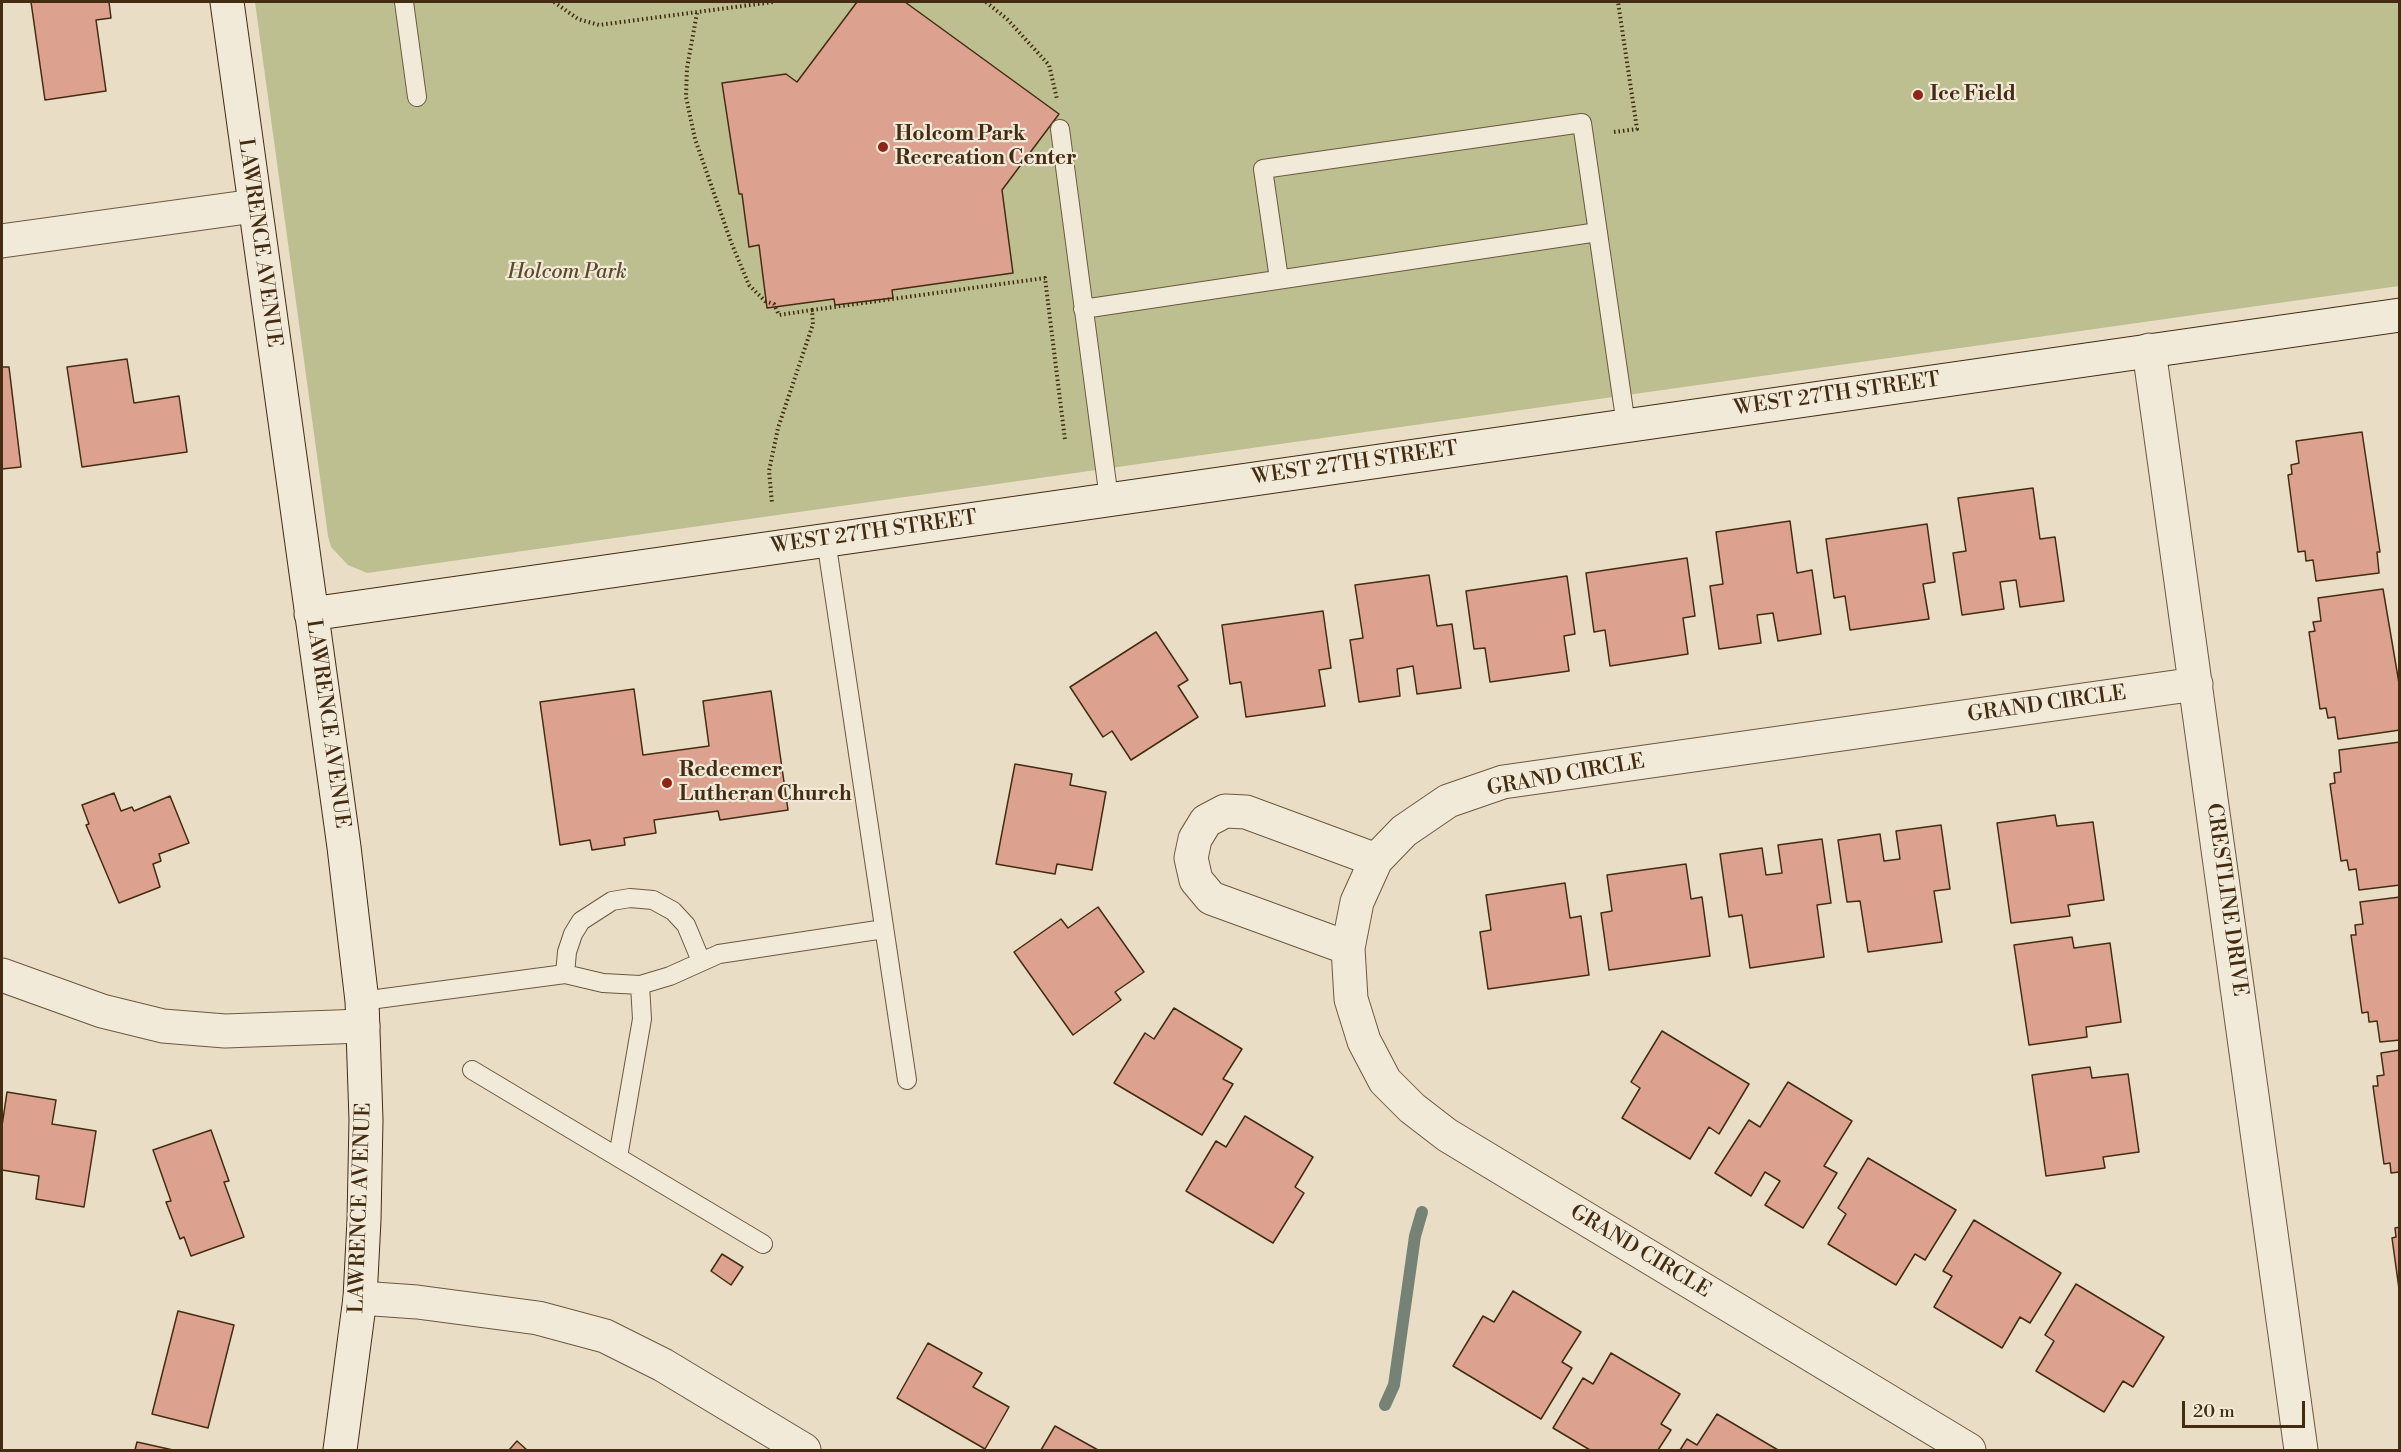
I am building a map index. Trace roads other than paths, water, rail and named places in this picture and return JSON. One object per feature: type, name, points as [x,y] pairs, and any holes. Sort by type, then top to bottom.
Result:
[{"type":"street","name":"LAWRENCE AVENUE","points":[[227,2],[344,847],[362,1013],[366,1120],[360,1299],[340,1450]]},
{"type":"street","points":[[2,241],[254,206]]},
{"type":"street","name":"WEST 27TH STREET","points":[[311,614],[2400,315]]},
{"type":"street","name":"CRESTLINE DRIVE","points":[[2149,350],[2301,1450]]},
{"type":"street","name":"GRAND CIRCLE","points":[[1969,1450],[1447,1135],[1412,1108],[1385,1081],[1364,1041],[1351,999],[1348,948],[1357,902],[1376,860],[1404,831],[1448,801],[1503,782],[2196,684]]},
{"type":"street","points":[[1348,948],[1211,898],[1196,880],[1191,858],[1195,839],[1206,821],[1225,811],[1246,812],[1376,860]]},
{"type":"street","points":[[2,975],[102,1011],[163,1026],[225,1031],[362,1013]]},
{"type":"street","points":[[360,1299],[417,1302],[538,1318],[605,1336],[663,1365],[804,1450]]},
{"type":"lane","points":[[404,2],[417,97]]},
{"type":"lane","points":[[1279,279],[1263,169],[1582,123],[1626,425]]},
{"type":"lane","points":[[1060,129],[1108,500]]},
{"type":"lane","points":[[1083,309],[1598,232]]},
{"type":"lane","points":[[826,540],[907,1080]]},
{"type":"lane","points":[[565,974],[567,952],[573,934],[581,921],[612,901],[630,898],[652,900],[673,911],[686,925],[701,961]]},
{"type":"lane","points":[[362,1013],[565,974],[603,983],[640,985],[670,976],[719,954],[884,929]]},
{"type":"lane","points":[[618,1157],[642,1020],[640,985]]},
{"type":"lane","points":[[472,1070],[763,1244]]},
{"type":"waterway","points":[[1385,1405],[1394,1385],[1415,1236],[1422,1212]]},
{"type":"place","name":"Ice Field","points":[[1918,95]]},
{"type":"place","name":"Holcom Park Recreation Center","points":[[883,147]]},
{"type":"place","name":"Redeemer Lutheran Church","points":[[667,783]]},
{"type":"park label","name":"Holcom Park","points":[[567,273]]}]
